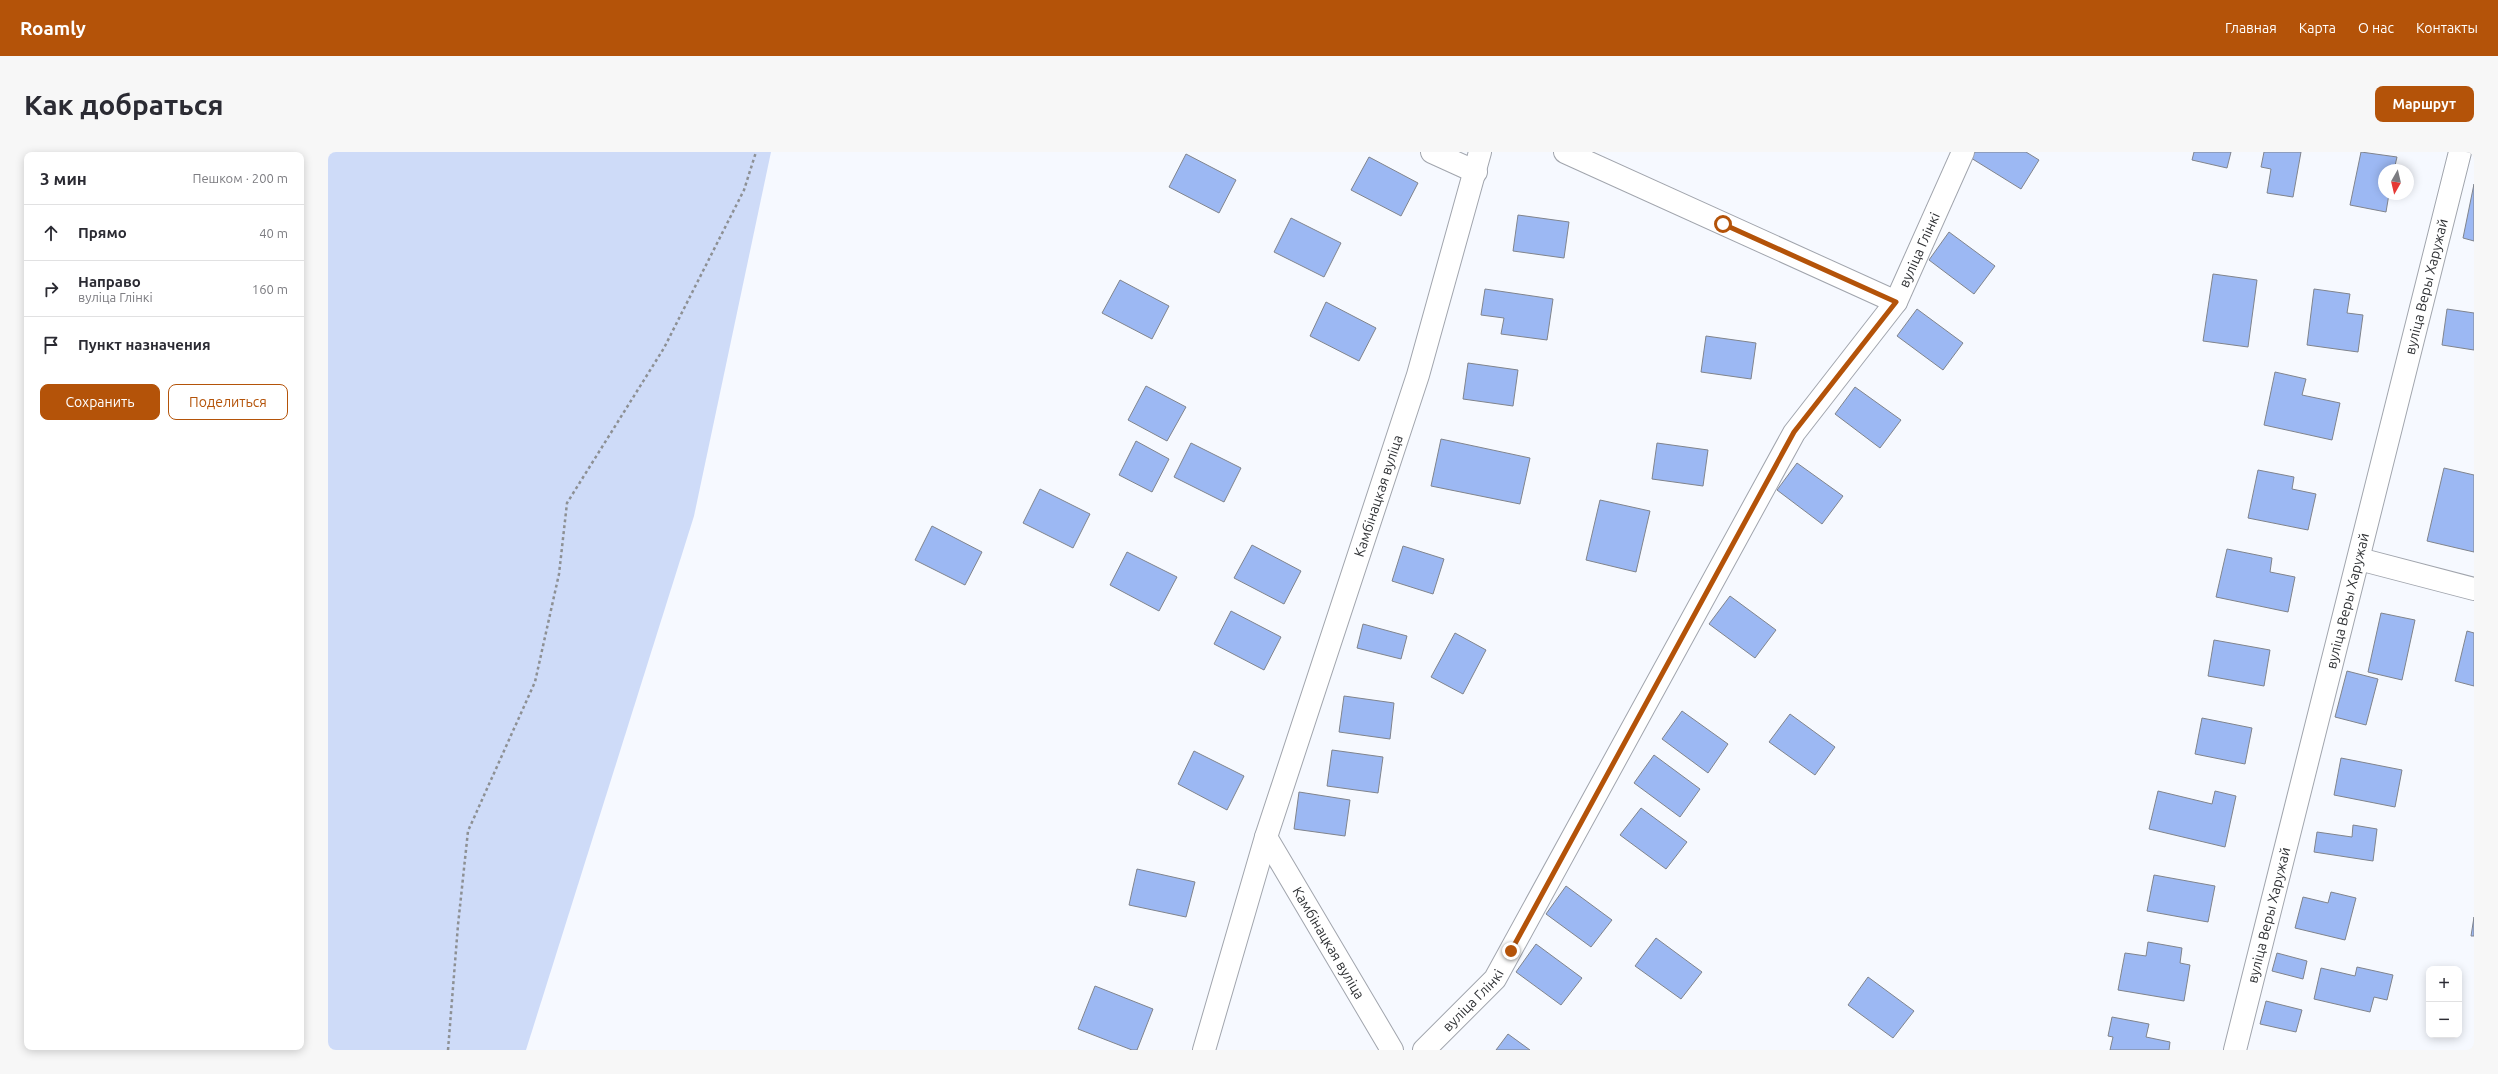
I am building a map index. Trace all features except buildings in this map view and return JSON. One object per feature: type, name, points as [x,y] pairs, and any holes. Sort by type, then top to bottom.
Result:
[{"type":"street","points":[[1432,152],[1478,162]]},
{"type":"street","points":[[1565,152],[1896,302]]},
{"type":"street","name":"вуліца Глінкі","points":[[1424,1050],[1495,979],[1794,432],[1896,302],[1963,152]]},
{"type":"street","name":"вуліца Веры Харужай","points":[[2235,1050],[2460,152]]},
{"type":"street","name":"Камбінацкая вуліца","points":[[1204,1050],[1266,837],[1418,375],[1478,162]]},
{"type":"street","points":[[2359,559],[2474,589]]},
{"type":"street","name":"Камбінацкая вуліца","points":[[1266,837],[1392,1050]]},
{"type":"path","points":[[448,1050],[458,925],[468,831],[535,682],[559,574],[567,503],[664,348],[744,190],[756,152]]},
{"type":"shaded area","points":[[328,152],[771,152],[694,516],[526,1050],[328,1050]]},
{"type":"route","points":[[1511,951],[1794,432],[1896,302],[1723,224]]}]
